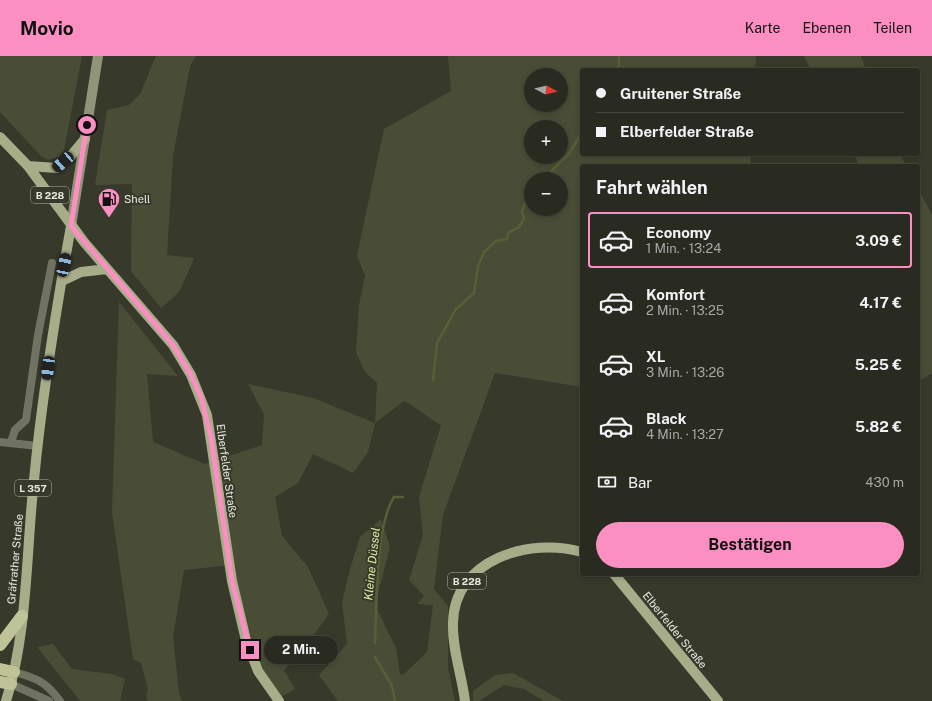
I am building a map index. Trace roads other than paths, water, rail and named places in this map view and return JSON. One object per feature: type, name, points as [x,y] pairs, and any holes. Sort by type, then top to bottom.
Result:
[{"type":"highway","points":[[0,645],[22,616]]},
{"type":"highway","points":[[0,669],[14,672]]},
{"type":"main road","name":"L 357","points":[[71,226],[98,56]]},
{"type":"main road","name":"Elberfelder Straße","points":[[0,137],[28,166],[71,226],[173,345],[191,375],[201,397],[211,437],[232,581],[246,640],[258,671],[279,701]]},
{"type":"main road","points":[[28,166],[57,168],[70,157],[85,139]]},
{"type":"main road","name":"Gräfrather Straße","points":[[14,672],[22,616],[38,446],[52,339],[71,226]]},
{"type":"main road","points":[[62,281],[85,271],[107,269]]},
{"type":"main road","name":"B 228","points":[[465,701],[454,638],[453,622],[460,593],[473,573],[504,555],[524,549],[542,547],[564,548],[580,552]]},
{"type":"main road","name":"Elberfelder Straße","points":[[616,576],[718,701]]},
{"type":"main road","name":"L 357","points":[[6,701],[6,683],[14,672]]},
{"type":"street","points":[[11,442],[15,430],[26,420],[38,335],[52,263]]},
{"type":"street","points":[[0,442],[38,446]]},
{"type":"street","points":[[14,672],[43,682],[60,701]]},
{"type":"street","points":[[6,683],[49,701]]},
{"type":"waterway","name":"Kleine Düssel","points":[[617,68],[619,66],[619,56]]},
{"type":"waterway","name":"Kleine Düssel","points":[[551,172],[568,155],[580,136]]},
{"type":"waterway","name":"Kleine Düssel","points":[[433,380],[437,343],[456,309],[474,293],[478,266],[484,252],[496,241],[507,239],[508,233],[519,227],[524,219],[522,211],[524,206]]},
{"type":"waterway","name":"Kleine Düssel","points":[[375,643],[378,567],[383,527],[394,497],[403,497]]},
{"type":"waterway","name":"Kleine Düssel","points":[[375,657],[392,686],[395,701]]},
{"type":"place","name":"Shell","points":[[109,218]]}]
